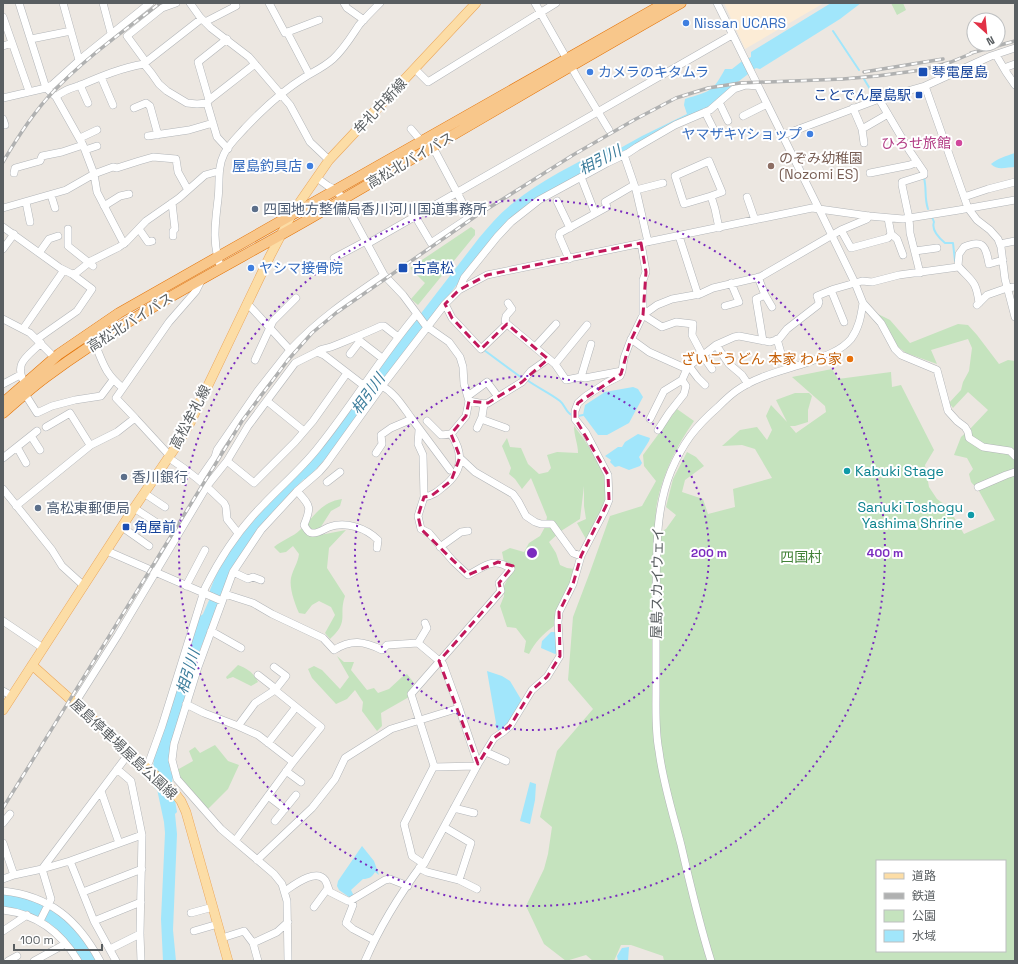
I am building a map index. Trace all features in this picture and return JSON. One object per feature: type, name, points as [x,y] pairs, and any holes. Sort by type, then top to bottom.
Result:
[{"type":"highway","name":"高松北バイパス","points":[[3,413],[23,385],[44,379],[95,344],[202,279],[432,147],[665,3]]},
{"type":"highway","name":"高松北バイパス","points":[[3,403],[75,342],[119,313],[422,142],[681,3]]},
{"type":"main road","name":"牟礼中新線","points":[[292,214],[329,160],[476,3]]},
{"type":"main road","name":"高松牟礼線","points":[[3,710],[190,423],[247,303],[292,214]]},
{"type":"main road","name":"屋島停車場屋島公園線","points":[[32,665],[178,796],[186,812],[228,961]]},
{"type":"street","points":[[19,3],[46,88],[56,97],[83,144],[94,174],[98,192],[124,244]]},
{"type":"street","points":[[63,3],[78,60]]},
{"type":"street","points":[[103,3],[111,34]]},
{"type":"street","points":[[3,98],[46,88],[52,85],[78,60],[111,34],[142,6],[150,3]]},
{"type":"street","points":[[176,3],[162,8],[127,36],[159,84],[167,91],[187,103],[197,104],[208,102],[255,64]]},
{"type":"street","points":[[190,3],[203,20],[249,57],[281,94],[293,111],[310,142],[329,160]]},
{"type":"street","points":[[56,97],[62,92],[124,68],[145,63],[203,20],[236,6],[234,3]]},
{"type":"street","points":[[269,3],[285,33],[287,32],[309,74]]},
{"type":"street","points":[[344,3],[347,8],[364,20]]},
{"type":"street","points":[[221,268],[215,247],[215,222],[219,191],[219,171],[224,154],[232,142],[281,94],[309,74],[324,67],[334,58],[342,50],[364,20],[380,3]]},
{"type":"street","points":[[535,3],[609,130]]},
{"type":"street","points":[[415,69],[428,82],[556,3]]},
{"type":"street","points":[[717,3],[783,135],[855,283],[863,303],[881,323],[895,349],[901,355],[937,370],[940,376],[948,411],[956,421],[965,427],[970,438],[983,447],[1010,451],[1015,456]]},
{"type":"street","points":[[3,18],[29,91]]},
{"type":"street","points":[[287,32],[319,20]]},
{"type":"street","points":[[31,39],[71,31]]},
{"type":"street","points":[[334,258],[367,243],[457,193],[732,35]]},
{"type":"street","points":[[227,39],[198,62],[212,123],[217,137],[228,149]]},
{"type":"street","points":[[3,46],[12,43]]},
{"type":"street","points":[[783,135],[879,99],[925,86],[1015,48]]},
{"type":"street","points":[[996,55],[1015,85]]},
{"type":"street","points":[[1004,68],[1015,64]]},
{"type":"street","points":[[101,77],[113,106]]},
{"type":"street","points":[[80,85],[88,103]]},
{"type":"street","points":[[288,961],[288,922],[285,891],[278,879],[221,829],[176,780],[172,760],[174,744],[186,704],[222,598],[233,572],[261,530],[297,491],[326,464],[382,386],[445,304],[458,290],[464,278],[511,222],[539,200],[675,125],[714,107],[734,89],[746,86],[758,86]]},
{"type":"street","points":[[925,86],[968,208],[976,220],[994,233],[1000,244],[1011,288],[1015,317]]},
{"type":"street","points":[[879,99],[909,150],[924,172],[924,175],[902,182],[909,218],[910,233],[920,273]]},
{"type":"street","points":[[719,102],[728,121]]},
{"type":"street","points":[[134,108],[146,103],[150,106],[158,135]]},
{"type":"street","points":[[743,116],[767,104]]},
{"type":"street","points":[[853,108],[862,129],[864,143]]},
{"type":"street","points":[[705,112],[717,136]]},
{"type":"street","points":[[862,129],[888,114]]},
{"type":"street","points":[[148,136],[189,130],[212,123]]},
{"type":"street","points":[[411,129],[422,142],[432,147],[446,170],[470,217],[431,243],[415,216]]},
{"type":"street","points":[[14,168],[40,161],[42,156],[62,152],[83,144],[97,130]]},
{"type":"street","points":[[83,144],[97,146]]},
{"type":"street","points":[[364,961],[392,906],[424,864],[494,738],[510,726],[532,690],[547,677],[559,660],[559,612],[573,584],[581,556],[604,512],[608,500],[608,475],[586,433],[575,419],[575,411],[578,403],[598,388],[620,376],[624,358],[631,339],[643,315],[643,280],[646,272],[645,242],[635,187],[624,154]]},
{"type":"street","points":[[3,208],[66,190],[94,174],[113,167],[118,168],[153,157],[176,159],[178,172],[188,190]]},
{"type":"street","points":[[709,161],[722,192],[711,196],[684,204],[675,176],[709,161]]},
{"type":"street","points":[[870,173],[910,165],[917,162]]},
{"type":"street","points":[[72,274],[124,244],[154,215],[172,203],[205,175],[219,171]]},
{"type":"street","points":[[581,177],[595,213]]},
{"type":"street","points":[[317,178],[336,190],[343,199],[384,275],[403,295],[417,316],[427,327],[449,342],[458,353],[463,366],[464,384],[468,398],[466,416],[451,434],[441,435],[427,421]]},
{"type":"street","points":[[964,197],[1015,182]]},
{"type":"street","points":[[569,259],[559,236],[560,233],[606,206],[605,202],[635,187],[663,183]]},
{"type":"street","points":[[104,206],[120,196],[129,194]]},
{"type":"street","points":[[51,195],[55,208]]},
{"type":"street","points":[[711,196],[719,228]]},
{"type":"street","points":[[747,197],[755,220]]},
{"type":"street","points":[[458,290],[487,275],[812,208],[888,218],[909,218],[1015,200]]},
{"type":"street","points":[[557,201],[570,228]]},
{"type":"street","points":[[26,202],[30,222]]},
{"type":"street","points":[[172,203],[175,225],[173,236]]},
{"type":"street","points":[[643,315],[657,305],[672,298],[698,295],[713,288],[766,275],[831,235],[868,220],[869,216]]},
{"type":"street","points":[[841,230],[851,248],[888,238],[890,234],[888,218]]},
{"type":"street","points":[[3,226],[39,253],[92,288],[77,311],[39,341],[22,363],[20,369],[23,385],[37,413],[52,406],[75,400],[101,396],[113,380]]},
{"type":"street","points":[[68,229],[68,246],[91,264]]},
{"type":"street","points":[[139,229],[148,242],[152,241]]},
{"type":"street","points":[[3,249],[14,234]]},
{"type":"street","points":[[890,234],[897,239],[903,255]]},
{"type":"street","points":[[39,253],[49,239],[58,236]]},
{"type":"street","points":[[679,236],[698,295]]},
{"type":"street","points":[[1000,244],[1015,241]]},
{"type":"street","points":[[958,267],[959,254],[964,247],[968,245],[976,244],[983,246],[986,249],[989,264],[1003,260]]},
{"type":"street","points":[[914,251],[937,248]]},
{"type":"street","points":[[688,367],[716,344],[739,336],[770,342],[777,339],[784,335],[787,329],[818,305],[819,302],[817,296],[831,290],[862,281],[872,282],[899,275],[958,267],[970,277],[977,289],[978,304],[987,295],[1011,288]]},
{"type":"street","points":[[23,329],[64,270]]},
{"type":"street","points":[[200,480],[215,457],[217,450],[253,399],[290,350],[306,332],[324,316],[384,275]]},
{"type":"street","points":[[758,277],[772,307]]},
{"type":"street","points":[[202,279],[196,291],[168,322],[116,398],[169,457],[200,480],[224,503],[226,507],[227,520],[238,533]]},
{"type":"street","points":[[725,306],[739,302],[731,283]]},
{"type":"street","points":[[831,290],[844,322]]},
{"type":"street","points":[[763,341],[756,299],[766,295]]},
{"type":"street","points":[[255,360],[273,321],[296,298]]},
{"type":"street","points":[[247,303],[290,350]]},
{"type":"street","points":[[508,303],[512,309],[506,316],[505,321],[507,324],[555,364],[566,380],[622,371]]},
{"type":"street","name":"屋島スカイウェイ","points":[[711,961],[692,893],[658,751],[656,727],[656,611],[658,524],[661,504],[671,473],[684,444],[706,417],[732,394],[748,384],[815,360],[835,352],[844,346],[851,339],[858,326],[863,303]]},
{"type":"street","points":[[445,304],[452,318],[481,349],[507,324]]},
{"type":"street","points":[[643,315],[662,328],[676,322],[693,324],[692,335],[701,352],[691,360],[682,380],[664,391],[650,419]]},
{"type":"street","points":[[148,768],[215,567],[238,533],[263,504],[315,452],[382,358],[417,316]]},
{"type":"street","points":[[3,319],[23,329],[39,341],[55,358]]},
{"type":"street","points":[[535,347],[556,324]]},
{"type":"street","points":[[555,364],[587,325]]},
{"type":"street","points":[[350,354],[359,339],[381,326],[384,326],[398,337]]},
{"type":"street","points":[[75,703],[118,635],[207,486],[227,461],[248,426],[296,363],[320,349],[329,348],[351,338],[359,339],[382,358]]},
{"type":"street","points":[[631,339],[649,352],[688,367],[706,385]]},
{"type":"street","points":[[777,339],[781,353]]},
{"type":"street","points":[[95,344],[104,366],[113,380],[123,388]]},
{"type":"street","points":[[581,377],[591,344]]},
{"type":"street","points":[[716,344],[729,364],[742,375],[748,384]]},
{"type":"street","points":[[317,352],[324,355],[363,385]]},
{"type":"street","points":[[702,356],[712,369]]},
{"type":"street","points":[[468,398],[484,404],[499,397],[522,382],[531,371],[548,359]]},
{"type":"street","points":[[227,461],[254,483],[295,442],[313,421],[347,373]]},
{"type":"street","points":[[658,430],[668,413],[684,394],[686,386],[682,380]]},
{"type":"street","points":[[468,398],[487,382],[496,394]]},
{"type":"street","points":[[3,384],[23,385]]},
{"type":"street","points":[[382,386],[387,389],[401,404],[450,470]]},
{"type":"street","points":[[267,401],[304,431]]},
{"type":"street","points":[[477,428],[481,419],[484,404]]},
{"type":"street","points":[[46,427],[70,413],[90,445]]},
{"type":"street","points":[[16,506],[90,445],[117,432],[135,418]]},
{"type":"street","points":[[376,453],[382,444],[381,435],[391,428],[412,419]]},
{"type":"street","points":[[481,419],[506,428]]},
{"type":"street","points":[[419,430],[418,444],[423,455],[424,497],[418,516],[421,529],[429,533],[440,547],[468,575],[480,568],[498,562],[511,569],[499,583],[501,591],[411,694],[434,766],[404,824],[412,856],[427,872],[459,880],[477,889]]},
{"type":"street","points":[[3,458],[34,433],[40,450]]},
{"type":"street","points":[[424,497],[431,496],[451,481],[457,471],[460,458],[457,443],[451,434]]},
{"type":"street","points":[[17,447],[26,463]]},
{"type":"street","points":[[460,458],[475,472],[513,494],[526,516],[541,524],[552,524],[573,553],[581,556]]},
{"type":"street","points":[[326,464],[337,473],[327,482]]},
{"type":"street","points":[[978,487],[1015,472]]},
{"type":"street","points":[[3,489],[52,550],[62,566],[84,586]]},
{"type":"street","points":[[297,491],[309,507],[309,512],[304,525],[308,532],[311,534],[316,533],[329,527],[339,525],[354,526],[372,534],[378,540],[377,548]]},
{"type":"street","points":[[144,493],[165,507]]},
{"type":"street","points":[[134,508],[168,530]]},
{"type":"street","points":[[122,527],[149,546]]},
{"type":"street","points":[[440,547],[461,532],[468,531]]},
{"type":"street","points":[[186,586],[205,550]]},
{"type":"street","points":[[106,551],[206,594],[253,603],[272,614],[323,638],[334,650],[345,643],[357,642],[370,644],[382,650],[387,645],[418,643],[443,664],[478,765]]},
{"type":"street","points":[[233,572],[248,579],[253,578],[261,580]]},
{"type":"street","points":[[3,621],[43,648]]},
{"type":"street","points":[[418,643],[427,628],[425,624]]},
{"type":"street","points":[[211,631],[240,648]]},
{"type":"street","points":[[238,726],[255,703],[275,689],[286,676],[274,667]]},
{"type":"street","points":[[235,841],[286,771],[321,727],[258,675]]},
{"type":"street","points":[[3,691],[12,696]]},
{"type":"street","points":[[186,704],[258,735],[293,762]]},
{"type":"street","points":[[268,743],[296,707]]},
{"type":"street","points":[[257,860],[312,808],[335,779],[345,758],[391,729],[459,708]]},
{"type":"street","points":[[42,869],[130,752]]},
{"type":"street","points":[[486,752],[506,761]]},
{"type":"street","points":[[434,767],[478,765]]},
{"type":"street","points":[[117,769],[132,781],[142,835],[140,934],[141,961]]},
{"type":"street","points":[[286,771],[301,782]]},
{"type":"street","points":[[101,791],[120,843]]},
{"type":"street","points":[[178,796],[187,791]]},
{"type":"street","points":[[275,821],[296,795]]},
{"type":"street","points":[[268,796],[285,809]]},
{"type":"street","points":[[454,808],[474,813]]},
{"type":"street","points":[[3,823],[10,814]]},
{"type":"street","points":[[444,827],[471,843],[459,880]]},
{"type":"street","points":[[3,879],[70,861],[142,835]]},
{"type":"street","points":[[3,843],[14,875]]},
{"type":"street","points":[[70,861],[94,921],[116,961]]},
{"type":"street","points":[[40,921],[50,904],[51,899],[42,869]]},
{"type":"street","points":[[83,892],[142,869]]},
{"type":"street","points":[[285,891],[307,877],[322,877],[326,880],[330,892],[337,897],[350,901],[354,905],[346,923],[353,929],[374,940]]},
{"type":"street","points":[[350,901],[385,880],[390,879],[408,886]]},
{"type":"street","points":[[314,908],[328,888]]},
{"type":"street","points":[[3,891],[26,895],[50,904],[66,916],[78,929],[100,961]]},
{"type":"street","points":[[94,921],[141,902]]},
{"type":"street","points":[[191,913],[213,907]]},
{"type":"street","points":[[3,910],[16,911],[40,921],[51,929],[78,961]]},
{"type":"street","points":[[3,931],[27,915]]},
{"type":"street","points":[[253,942],[277,932],[288,922]]},
{"type":"street","points":[[194,931],[218,924]]},
{"type":"street","points":[[222,938],[244,931],[253,942],[258,961]]},
{"type":"street","points":[[110,949],[140,934]]},
{"type":"street","points":[[34,961],[65,944]]},
{"type":"street","points":[[8,961],[17,956]]},
{"type":"highlighted area","points":[[641,243],[646,272],[643,315],[630,342],[621,374],[578,403],[575,411],[575,418],[608,475],[609,500],[581,556],[573,584],[559,612],[560,656],[547,677],[532,690],[510,726],[494,738],[478,764],[439,661],[501,591],[499,583],[513,566],[498,562],[468,575],[421,529],[418,516],[424,497],[431,496],[451,481],[460,457],[451,434],[466,416],[469,401],[488,403],[522,382],[548,359],[507,324],[481,349],[452,318],[445,304],[459,290],[487,275]]},
{"type":"shaded area","points":[[724,3],[824,3],[745,49]]},
{"type":"green space","points":[[891,3],[903,3],[906,10],[897,15]]},
{"type":"green space","points":[[471,227],[475,230],[475,235],[418,305],[411,299],[425,283],[410,268]]},
{"type":"green space","name":"四国村","points":[[878,314],[890,320],[910,343],[958,324],[968,325],[999,364],[1008,360],[1015,361],[1015,961],[664,961],[663,956],[631,945],[621,945],[614,961],[593,961],[586,955],[566,961],[544,944],[526,906],[544,869],[548,854],[552,827],[540,817],[557,751],[593,709],[568,680],[573,617],[610,516],[642,506],[656,481],[644,466],[643,455],[677,409],[694,421],[676,450],[663,481],[656,507],[656,534],[666,529],[676,515],[666,507],[673,479],[687,452],[696,457],[704,466],[685,480],[682,492],[703,499],[708,514],[735,507],[733,489],[772,478],[755,449],[742,445],[722,446],[740,430],[757,427],[767,440],[772,430],[766,416],[771,405],[787,422],[776,400],[795,393],[809,393],[812,396],[808,410],[808,422],[790,426],[796,433],[826,412],[825,406],[792,377],[832,369],[838,379],[891,372],[892,387],[901,385],[934,450],[925,465],[929,487],[937,499],[948,507],[964,534],[995,520],[979,491],[971,482],[969,474],[973,469],[967,458],[954,455],[961,437],[988,410],[968,392],[953,408],[949,403],[961,390],[963,382],[969,371],[972,348],[968,339],[931,350],[937,364],[906,353],[897,346]]},
{"type":"green space","points":[[574,426],[602,468],[605,479],[606,500],[587,541],[577,523],[586,519],[584,506],[584,486],[580,519],[561,531],[549,542],[556,553],[560,565],[575,569],[570,587],[557,611],[554,626],[540,638],[529,654],[524,652],[526,641],[516,628],[507,627],[500,606],[504,596],[504,586],[512,570],[504,562],[502,552],[510,548],[524,552],[529,543],[540,536],[545,527],[547,517],[531,478],[522,489],[515,479],[509,474],[511,468],[502,446],[507,438],[510,447],[521,448],[528,464],[539,474],[548,472],[551,468],[547,455],[557,452],[578,453]]},
{"type":"green space","points":[[342,499],[340,506],[331,511],[315,536],[346,530],[329,548],[327,568],[345,596],[343,603],[342,623],[340,628],[330,639],[325,633],[335,615],[331,607],[319,601],[312,605],[305,614],[299,613],[296,605],[292,591],[291,578],[299,554],[293,546],[286,552],[280,553],[274,547],[297,532],[323,506]]},
{"type":"green space","points":[[337,656],[344,662],[354,662],[351,670],[367,690],[374,688],[378,693],[389,689],[407,674],[414,683],[409,691],[409,697],[381,713],[382,726],[377,731],[362,711],[363,702],[355,690],[347,699],[336,704],[312,678],[308,669],[314,666],[322,670],[340,689],[349,677]]},
{"type":"green space","points":[[238,665],[245,668],[255,676],[258,682],[251,686],[233,677],[227,679],[226,677]]},
{"type":"green space","points":[[215,745],[228,761],[239,765],[228,789],[208,809],[184,784],[177,770],[193,761],[189,751],[195,747],[200,753]]},
{"type":"water","name":"相引川","points":[[831,3],[861,3],[840,19],[760,69],[756,68],[726,91],[726,93],[713,106],[614,156],[538,198],[494,236],[410,346],[337,446],[307,479],[304,479],[289,494],[258,529],[212,621],[201,647],[170,748],[170,770],[173,776],[172,782],[177,812],[175,814],[177,834],[173,930],[176,961],[163,961],[161,919],[165,833],[157,789],[155,789],[152,779],[154,758],[198,618],[203,614],[210,598],[210,590],[216,575],[233,546],[283,488],[382,364],[479,238],[504,211],[535,187],[571,166],[607,147],[615,151],[687,114],[684,105],[685,99],[710,90],[717,83],[725,69],[732,69],[751,57],[751,52]]},
{"type":"water","points":[[1015,153],[1015,167],[999,168],[991,164],[999,159]]},
{"type":"water","points":[[633,387],[638,389],[643,397],[629,423],[607,435],[598,435],[583,415],[585,405],[605,392]]},
{"type":"water","points":[[638,434],[650,438],[639,457],[642,463],[640,466],[629,470],[619,466],[615,467],[610,462],[611,460],[605,456],[618,447],[622,447],[625,442]]},
{"type":"water","points":[[551,632],[555,632],[557,653],[555,654],[541,648],[542,641]]},
{"type":"water","points":[[487,671],[502,676],[510,681],[522,701],[506,727],[499,732],[495,725],[496,723]]},
{"type":"water","points":[[530,782],[536,784],[535,800],[530,824],[520,821]]},
{"type":"water","points":[[362,846],[374,861],[379,875],[375,872],[367,879],[363,879],[351,890],[354,896],[349,897],[339,890],[337,886],[338,881]]},
{"type":"water","points":[[3,894],[31,900],[57,913],[83,937],[98,961],[82,961],[62,935],[43,919],[28,913],[3,908]]},
{"type":"water","points":[[629,947],[628,961],[618,961],[617,956],[622,948]]},
{"type":"waterway","points":[[833,31],[859,70]]},
{"type":"waterway","points":[[864,79],[873,94]]},
{"type":"waterway","points":[[924,178],[928,209]]},
{"type":"waterway","points":[[932,217],[934,222],[933,225],[938,236],[945,243],[953,243],[955,261]]},
{"type":"waterway","points":[[484,350],[522,378]]},
{"type":"waterway","points":[[527,380],[560,401],[568,413],[572,415]]},
{"type":"waterway","points":[[578,416],[583,415]]},
{"type":"railway","points":[[3,162],[38,109],[52,93],[91,57],[160,3]]},
{"type":"railway","points":[[971,53],[1015,41]]},
{"type":"railway","points":[[3,808],[242,421],[288,360],[312,333],[336,313],[476,216],[573,155],[676,98],[708,88],[740,83],[843,79],[922,70],[951,62],[975,52]]},
{"type":"railway","points":[[864,72],[943,59]]},
{"type":"place","name":"Nissan UCARS","points":[[686,23]]},
{"type":"place","name":"カメラのキタムラ","points":[[590,72]]},
{"type":"place","name":"琴電屋島","points":[[923,72]]},
{"type":"place","name":"ことでん屋島駅","points":[[919,95]]},
{"type":"place","name":"ヤマザキYショップ","points":[[810,134]]},
{"type":"place","name":"ひろせ旅館","points":[[959,143]]},
{"type":"place","name":"屋島釣具店","points":[[310,166]]},
{"type":"place","name":"のぞみ幼稚園 (Nozomi ES)","points":[[771,166]]},
{"type":"place","name":"四国地方整備局香川河川国道事務所","points":[[255,209]]},
{"type":"place","name":"ヤシマ接骨院","points":[[251,268]]},
{"type":"place","name":"古高松","points":[[403,268]]},
{"type":"place","name":"ざいごうどん 本家 わら家","points":[[850,359]]},
{"type":"place","name":"Kabuki Stage","points":[[847,471]]},
{"type":"place","name":"香川銀行","points":[[124,477]]},
{"type":"place","name":"高松東郵便局","points":[[38,508]]},
{"type":"place","name":"Sanuki Toshogu Yashima Shrine","points":[[971,515]]},
{"type":"place","name":"角屋前","points":[[126,527]]}]
